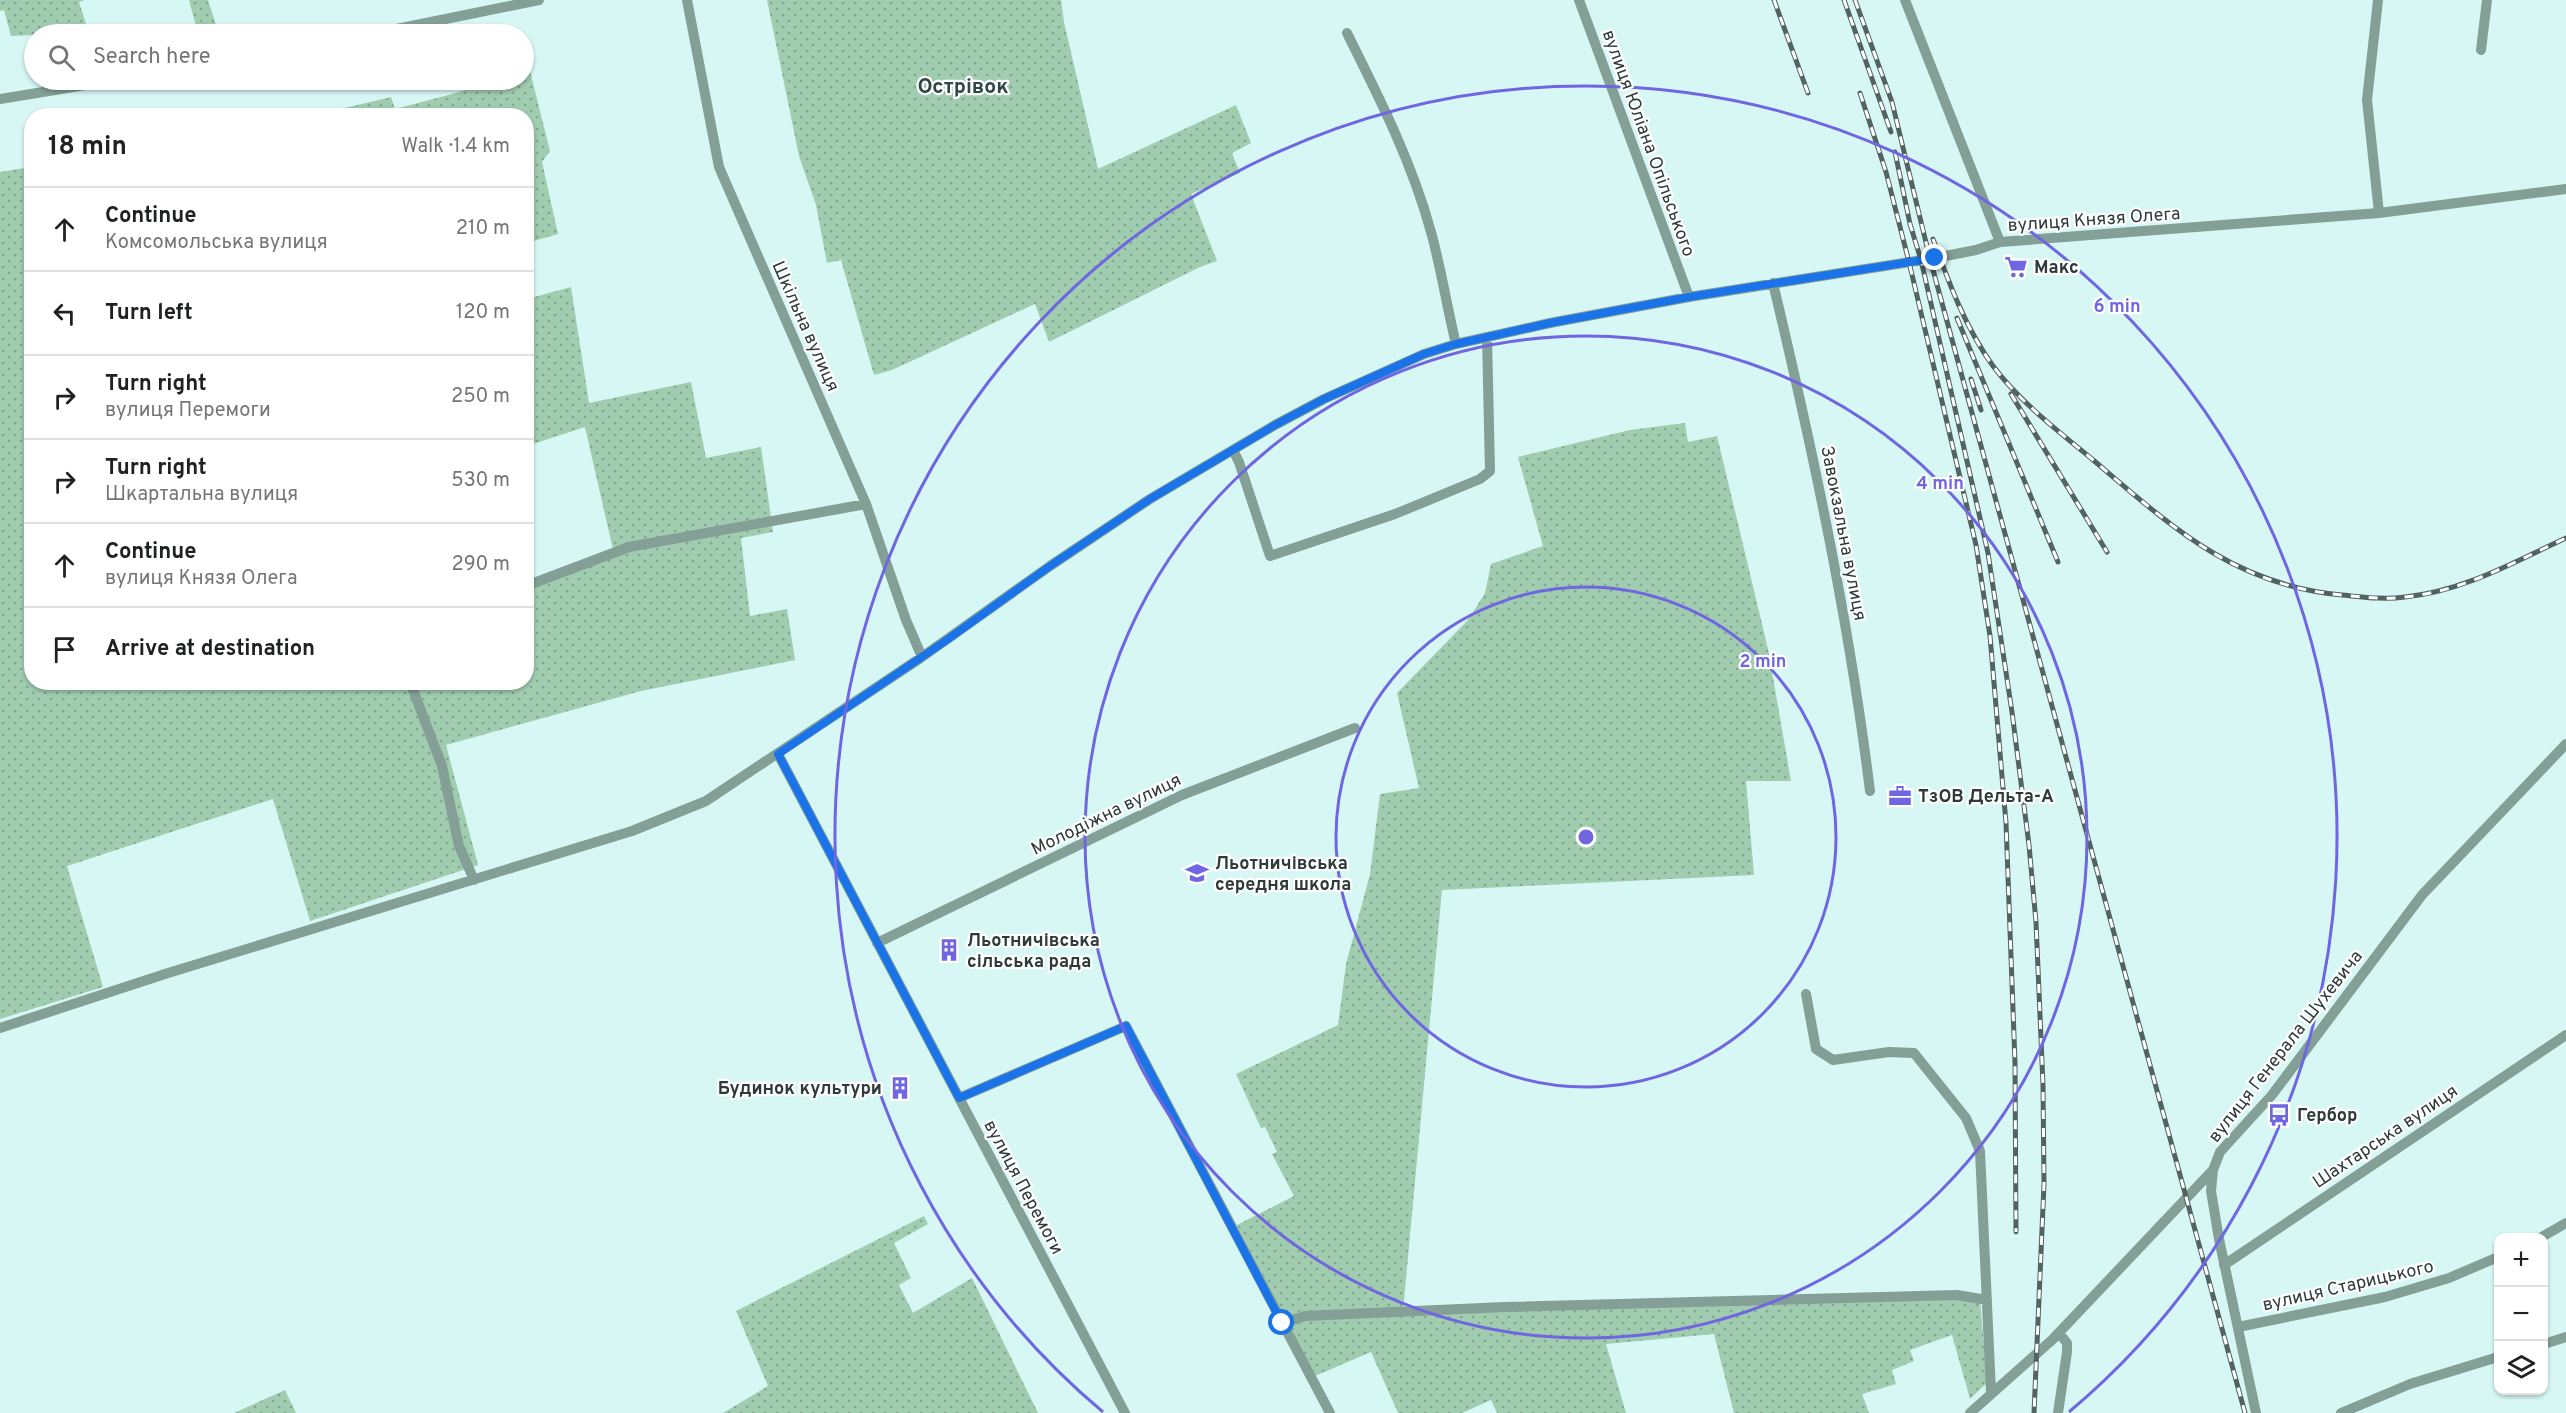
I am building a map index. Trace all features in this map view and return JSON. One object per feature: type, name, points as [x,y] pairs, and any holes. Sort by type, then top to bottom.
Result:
[{"type":"street","points":[[421,24],[539,0]]},
{"type":"street","name":"Шкільна вулиця","points":[[687,0],[719,167],[866,504],[906,620],[922,657]]},
{"type":"street","name":"вулиця Юліана Опільського","points":[[1579,0],[1689,297]]},
{"type":"street","points":[[1905,0],[2000,242]]},
{"type":"street","points":[[2378,0],[2367,99],[2379,213]]},
{"type":"street","points":[[2481,50],[2487,0]]},
{"type":"street","points":[[1347,33],[1385,110],[1419,195],[1431,232],[1456,344]]},
{"type":"street","points":[[0,99],[55,90]]},
{"type":"street","name":"вулиця Князя Олега","points":[[0,1028],[165,974],[632,831],[706,801],[922,657],[1050,566],[1150,499],[1324,399],[1424,354],[1487,337],[1689,297],[1930,259],[1976,250],[2000,242],[2379,213],[2566,189]]},
{"type":"street","name":"Завокзальна вулиця","points":[[1773,283],[1814,458],[1856,685],[1870,791]]},
{"type":"street","points":[[1233,450],[1270,556],[1395,514],[1480,479],[1490,471],[1487,337]]},
{"type":"street","points":[[534,582],[629,547],[866,504]]},
{"type":"street","points":[[413,690],[442,766],[459,846],[474,880]]},
{"type":"street","name":"Молодіжна вулиця","points":[[877,943],[1182,795],[1355,728]]},
{"type":"street","name":"вулиця Генерала Шухевича","points":[[1970,1413],[2056,1336],[2213,1170],[2220,1152],[2278,1087],[2422,895],[2566,744]]},
{"type":"street","name":"вулиця Перемоги","points":[[778,754],[1125,1413]]},
{"type":"street","points":[[1806,994],[1816,1049],[1833,1060],[1889,1052],[1914,1053],[1966,1118],[1980,1151],[1991,1393]]},
{"type":"street","points":[[959,1098],[1126,1026],[1330,1413]]},
{"type":"street","name":"Шахтарська вулиця","points":[[2224,1265],[2566,1035]]},
{"type":"street","points":[[2213,1170],[2211,1191],[2224,1265],[2256,1413]]},
{"type":"street","points":[[2548,1233],[2566,1223]]},
{"type":"street","name":"вулиця Старицького","points":[[2238,1328],[2385,1297],[2449,1278],[2494,1259]]},
{"type":"street","points":[[1282,1323],[1305,1316],[1504,1307],[1957,1295],[1987,1300]]},
{"type":"street","points":[[2056,1336],[2067,1343],[2058,1413]]},
{"type":"street","points":[[2548,1343],[2566,1337]]},
{"type":"street","points":[[2341,1413],[2410,1384],[2494,1359]]},
{"type":"green space","points":[[0,0],[85,0],[79,2],[86,24],[24,24],[24,35],[11,36],[4,10],[0,11]]},
{"type":"green space","points":[[189,0],[208,0],[216,24],[195,24]]},
{"type":"green space","points":[[767,0],[1061,0],[1098,169],[1236,105],[1251,143],[1232,153],[1240,173],[1191,194],[1217,261],[1200,267],[1049,342],[1035,304],[892,370],[874,375],[841,260],[827,263],[816,205],[799,156]]},
{"type":"green space","points":[[534,87],[550,151],[542,162],[558,234],[534,241],[534,108],[399,108],[465,90],[534,90]]},
{"type":"green space","points":[[391,97],[395,108],[345,108]]},
{"type":"green space","points":[[24,168],[24,690],[534,690],[534,583],[614,554],[585,427],[534,444],[534,297],[571,287],[589,403],[691,382],[706,458],[761,447],[773,532],[741,538],[750,616],[787,609],[795,660],[641,691],[446,745],[478,865],[310,921],[273,799],[67,866],[103,987],[0,1019],[0,172]]},
{"type":"green space","points":[[1685,423],[1688,442],[1717,436],[1768,649],[1791,781],[1746,781],[1754,875],[1442,890],[1403,1311],[1980,1299],[1987,1383],[1970,1399],[1952,1335],[1910,1350],[1914,1361],[1892,1370],[1896,1384],[1862,1394],[1869,1413],[1734,1413],[1714,1334],[1606,1344],[1626,1413],[1497,1413],[1491,1400],[1462,1413],[1398,1413],[1371,1352],[1315,1376],[1237,1225],[1294,1196],[1272,1154],[1277,1152],[1265,1127],[1261,1128],[1236,1074],[1338,1025],[1346,964],[1370,874],[1380,794],[1419,788],[1397,693],[1468,620],[1485,593],[1491,564],[1543,546],[1518,457],[1630,430]]},
{"type":"green space","points":[[924,1216],[928,1224],[894,1243],[911,1278],[899,1285],[913,1313],[972,1278],[1038,1413],[723,1413],[768,1386],[736,1311]]},
{"type":"green space","points":[[285,1390],[296,1413],[234,1413]]},
{"type":"railway","points":[[1774,0],[1808,93]]},
{"type":"railway","points":[[1844,0],[1891,132]]},
{"type":"railway","points":[[1855,0],[1892,102],[1930,259],[2245,1413]]},
{"type":"railway","points":[[1860,93],[1886,172],[1909,262],[1976,545],[1990,636],[2006,823],[2015,1063],[2016,1232]]},
{"type":"railway","points":[[1895,152],[1988,553],[2029,845],[2036,922],[2043,1085],[2044,1184],[2034,1413]]},
{"type":"railway","points":[[1933,239],[1974,336],[1993,366],[2015,392],[2052,426],[2177,529],[2236,565],[2268,579],[2303,589],[2358,597],[2397,598],[2427,594],[2468,582],[2566,538]]},
{"type":"railway","points":[[1957,318],[2058,562]]},
{"type":"railway","points":[[1971,379],[1981,410]]},
{"type":"railway","points":[[2011,394],[2107,552]]},
{"type":"place","name":"Макс","points":[[2016,267]]},
{"type":"place","name":"ТзОВ Дельта-А","points":[[1900,796]]},
{"type":"place","name":"Льотничівська середня школа","points":[[1197,873]]},
{"type":"place","name":"Льотничівська сільська рада","points":[[949,950]]},
{"type":"place","name":"Будинок культури","points":[[900,1088]]},
{"type":"place","name":"Гербор","points":[[2279,1115]]},
{"type":"district","name":"Острівок","points":[[963,86]]},
{"type":"route","points":[[1282,1323],[1126,1026],[959,1098],[778,754],[1150,499],[1275,425],[1324,399],[1424,354],[1456,344],[1550,323],[1689,297],[1935,258]]}]
